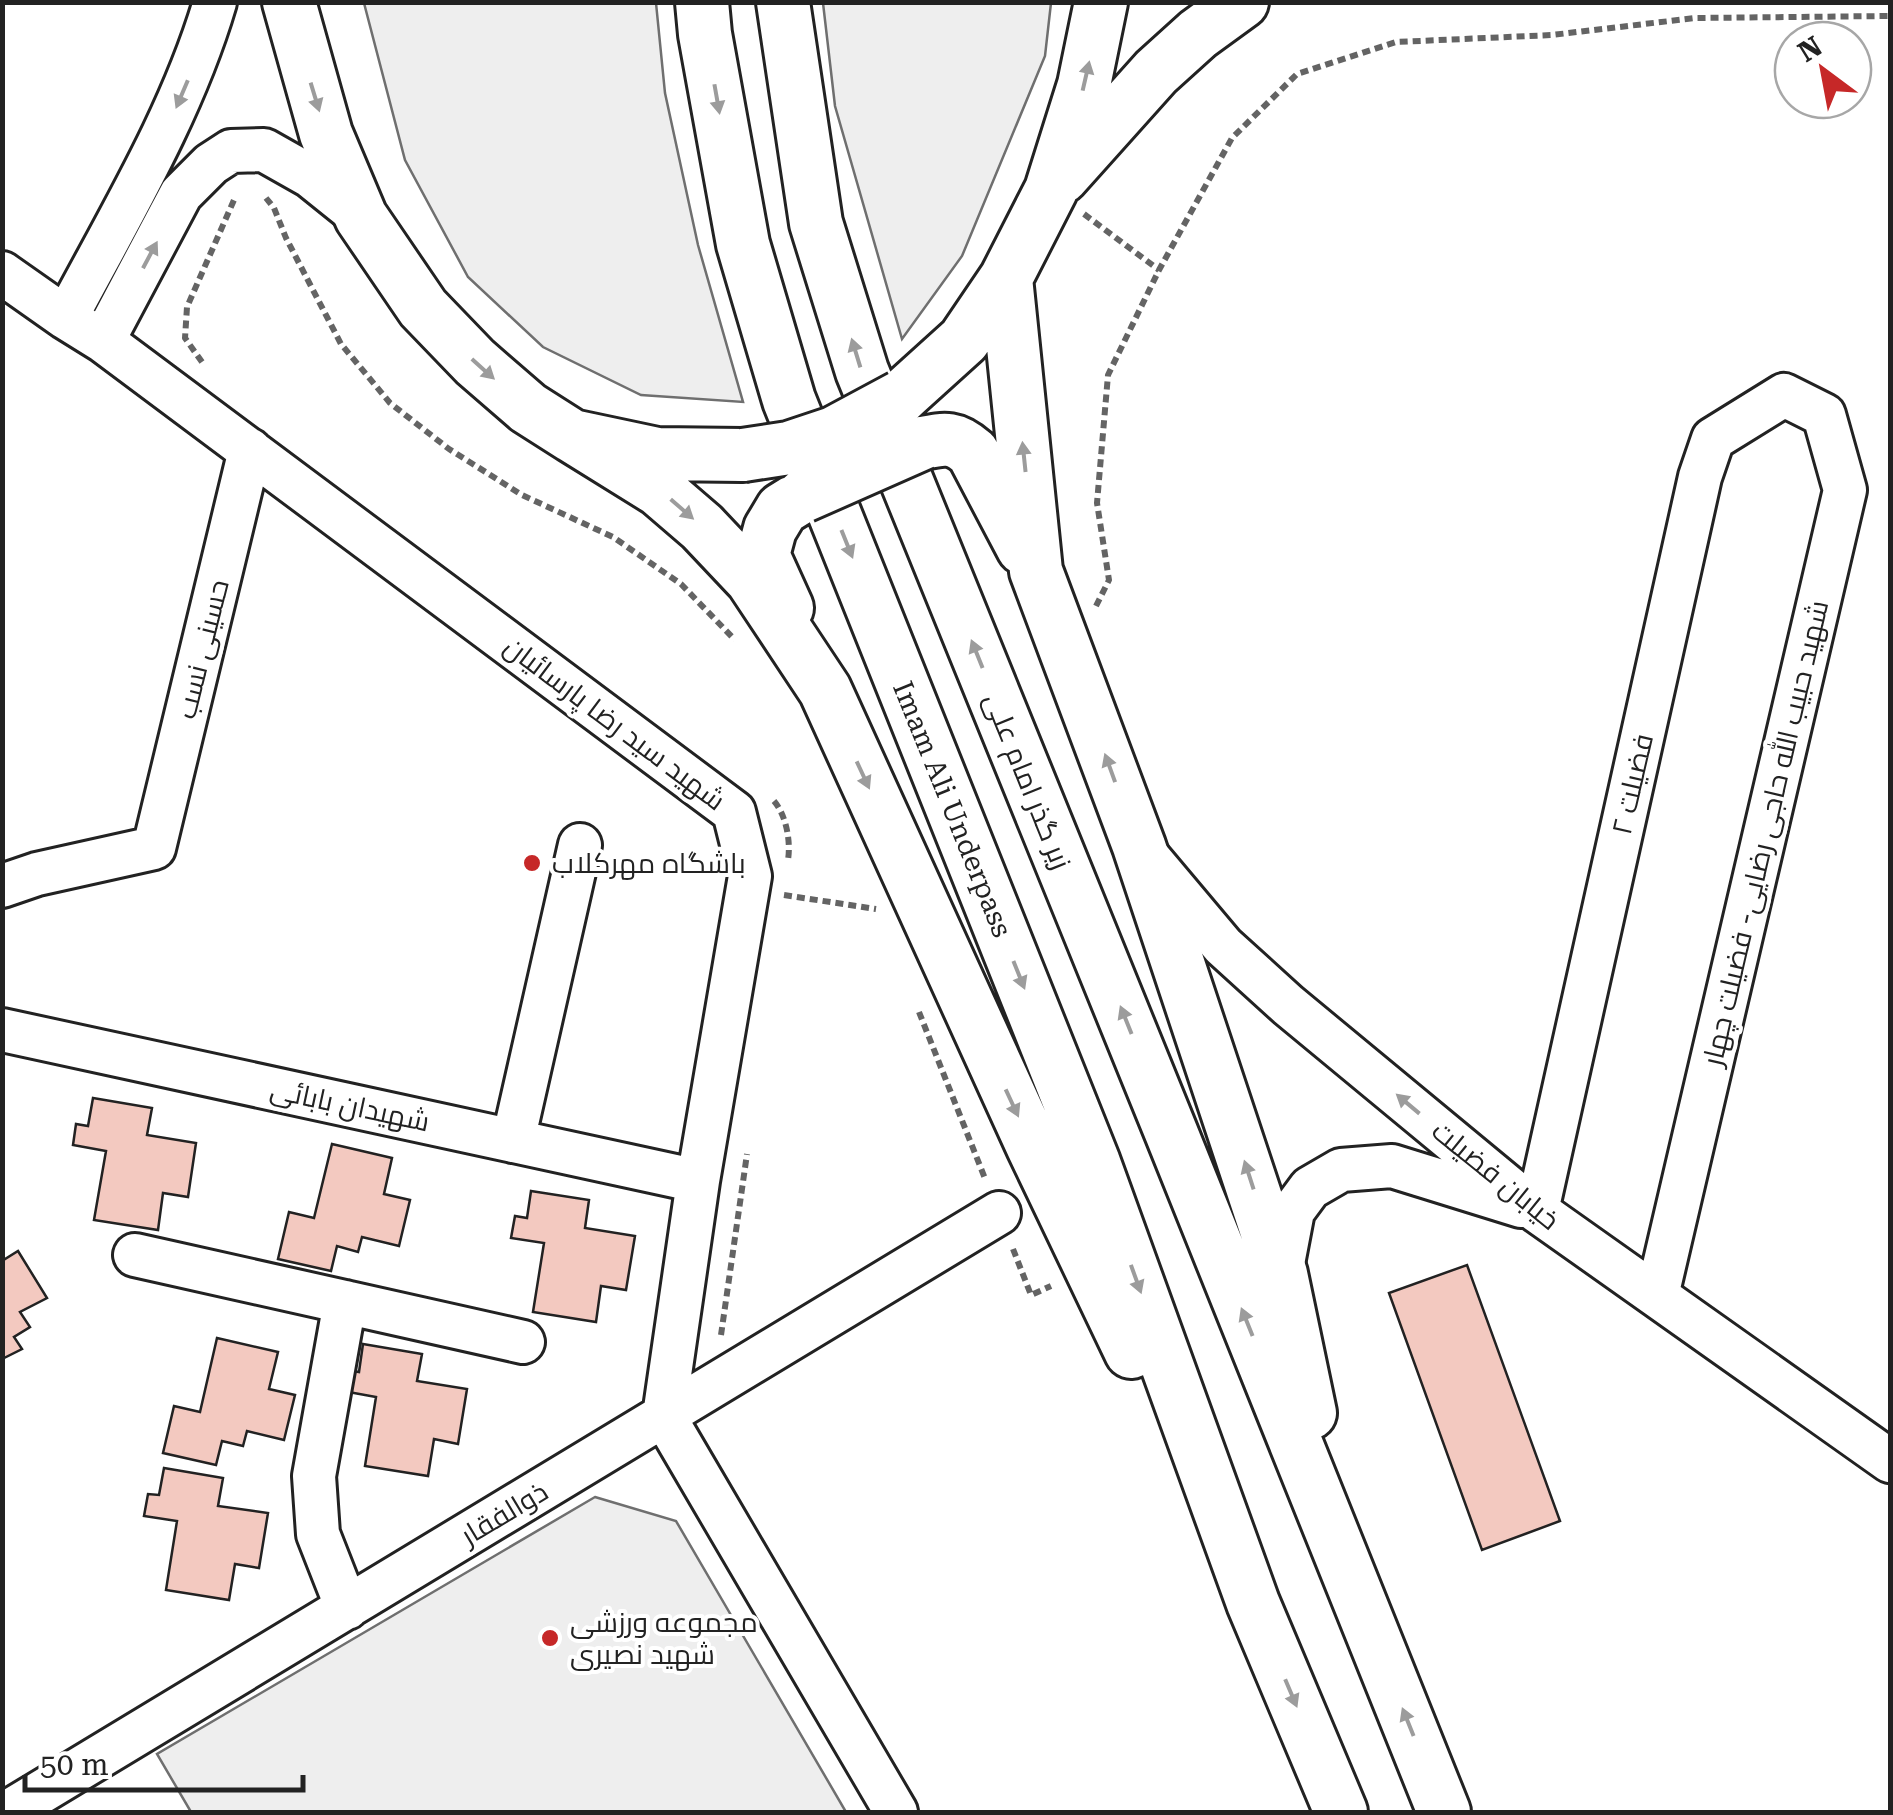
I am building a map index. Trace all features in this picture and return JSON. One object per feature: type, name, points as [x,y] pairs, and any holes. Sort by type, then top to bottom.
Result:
[{"type":"main road","points":[[290,2],[326,134],[361,217],[423,308],[528,408],[659,490],[702,526],[752,580],[825,690]]},
{"type":"main road","name":"Imam Ali Underpass","points":[[702,2],[744,244],[789,400],[1094,1163],[1253,1603]]},
{"type":"main road","name":"زیر گذر امام علی","points":[[782,2],[816,223],[862,371],[1336,1542]]},
{"type":"main road","points":[[1101,2],[1084,85],[1051,190],[1006,278],[912,420],[782,509],[770,529],[763,555],[1032,1147],[1253,1603],[1341,1812]]},
{"type":"main road","points":[[1051,190],[1156,72],[1242,2]]},
{"type":"main road","points":[[1006,278],[1036,571]]},
{"type":"main road","points":[[572,436],[657,454],[743,455],[789,448],[834,433],[912,420],[961,443],[973,453],[1036,571],[1138,846],[1282,1274],[1336,1542],[1444,1812]]},
{"type":"street","points":[[66,318],[173,114],[202,46],[215,2]]},
{"type":"street","points":[[102,341],[182,194],[231,151],[264,150],[310,176],[361,217]]},
{"type":"street","name":"شهید سید رضا پارسائیان","points":[[2,273],[102,341],[734,812],[750,876],[698,1180],[664,1416]]},
{"type":"street","name":"فضیلت ۲","points":[[1537,1210],[1700,477],[1713,440],[1784,396]]},
{"type":"street","name":"شهید حبیب الله حاجی رضایی- فضیلت چهار","points":[[1657,1296],[1845,490],[1824,415],[1784,396]]},
{"type":"street","name":"حسینی نسب","points":[[2,886],[37,874],[154,848],[250,450]]},
{"type":"street","points":[[513,1141],[580,846]]},
{"type":"street","name":"خیابان فضیلت","points":[[1138,846],[1223,946],[1288,1005],[1537,1210],[1890,1461]]},
{"type":"street","name":"شهیدان بابائی","points":[[2,1030],[698,1180]]},
{"type":"street","points":[[1282,1274],[1293,1211],[1310,1188],[1341,1170],[1392,1166],[1537,1210]]},
{"type":"street","name":"ذوالفقار","points":[[8,1812],[66,1798],[347,1608],[999,1213]]},
{"type":"street","points":[[135,1254],[522,1342]]},
{"type":"street","points":[[345,1302],[314,1476],[318,1534],[347,1608]]},
{"type":"street","points":[[664,1416],[896,1812]]},
{"type":"path","points":[[1070,661],[1109,580],[1098,503],[1108,375],[1159,270],[1232,138],[1297,74],[1396,42],[1552,34],[1696,18],[1890,16]]},
{"type":"path","points":[[1051,190],[1159,270]]},
{"type":"path","points":[[783,895],[877,909]]},
{"type":"shaded area","points":[[364,3],[656,3],[665,93],[698,245],[743,402],[641,395],[543,347],[468,277],[405,160]]},
{"type":"shaded area","points":[[823,3],[1051,3],[1045,56],[962,256],[902,339],[835,106]]},
{"type":"shaded area","name":"مجموعه ورزشی شهید نصیری","points":[[595,1497],[676,1521],[846,1812],[191,1812],[157,1754]]},
{"type":"building","points":[[93,1098],[152,1108],[147,1135],[196,1143],[188,1197],[163,1193],[158,1230],[94,1220],[106,1151],[73,1145],[76,1124],[88,1126]]},
{"type":"building","points":[[332,1144],[392,1158],[384,1194],[410,1200],[399,1246],[362,1237],[358,1252],[337,1246],[331,1271],[278,1259],[289,1212],[314,1218]]},
{"type":"building","points":[[531,1191],[589,1200],[585,1228],[635,1236],[626,1290],[601,1286],[596,1322],[533,1312],[544,1243],[511,1238],[515,1216],[527,1218]]},
{"type":"building","points":[[18,1251],[47,1298],[20,1312],[30,1327],[14,1337],[22,1349],[2,1359],[2,1261]]},
{"type":"building","points":[[1467,1265],[1560,1521],[1482,1550],[1389,1293]]},
{"type":"building","points":[[217,1338],[278,1352],[269,1389],[295,1395],[284,1440],[247,1431],[243,1446],[222,1441],[216,1465],[163,1453],[174,1406],[200,1412]]},
{"type":"building","points":[[363,1344],[422,1354],[417,1381],[467,1389],[458,1444],[434,1439],[428,1476],[365,1466],[376,1397],[343,1391],[347,1370],[359,1372]]},
{"type":"building","points":[[164,1468],[223,1478],[218,1506],[268,1513],[259,1568],[235,1564],[229,1600],[166,1590],[177,1521],[144,1516],[148,1494],[159,1495]]},
{"type":"place","name":"باشگاه مهرکلاب","points":[[532,863]]},
{"type":"place","name":"مجموعه ورزشی شهید نصیری","points":[[550,1638]]}]
